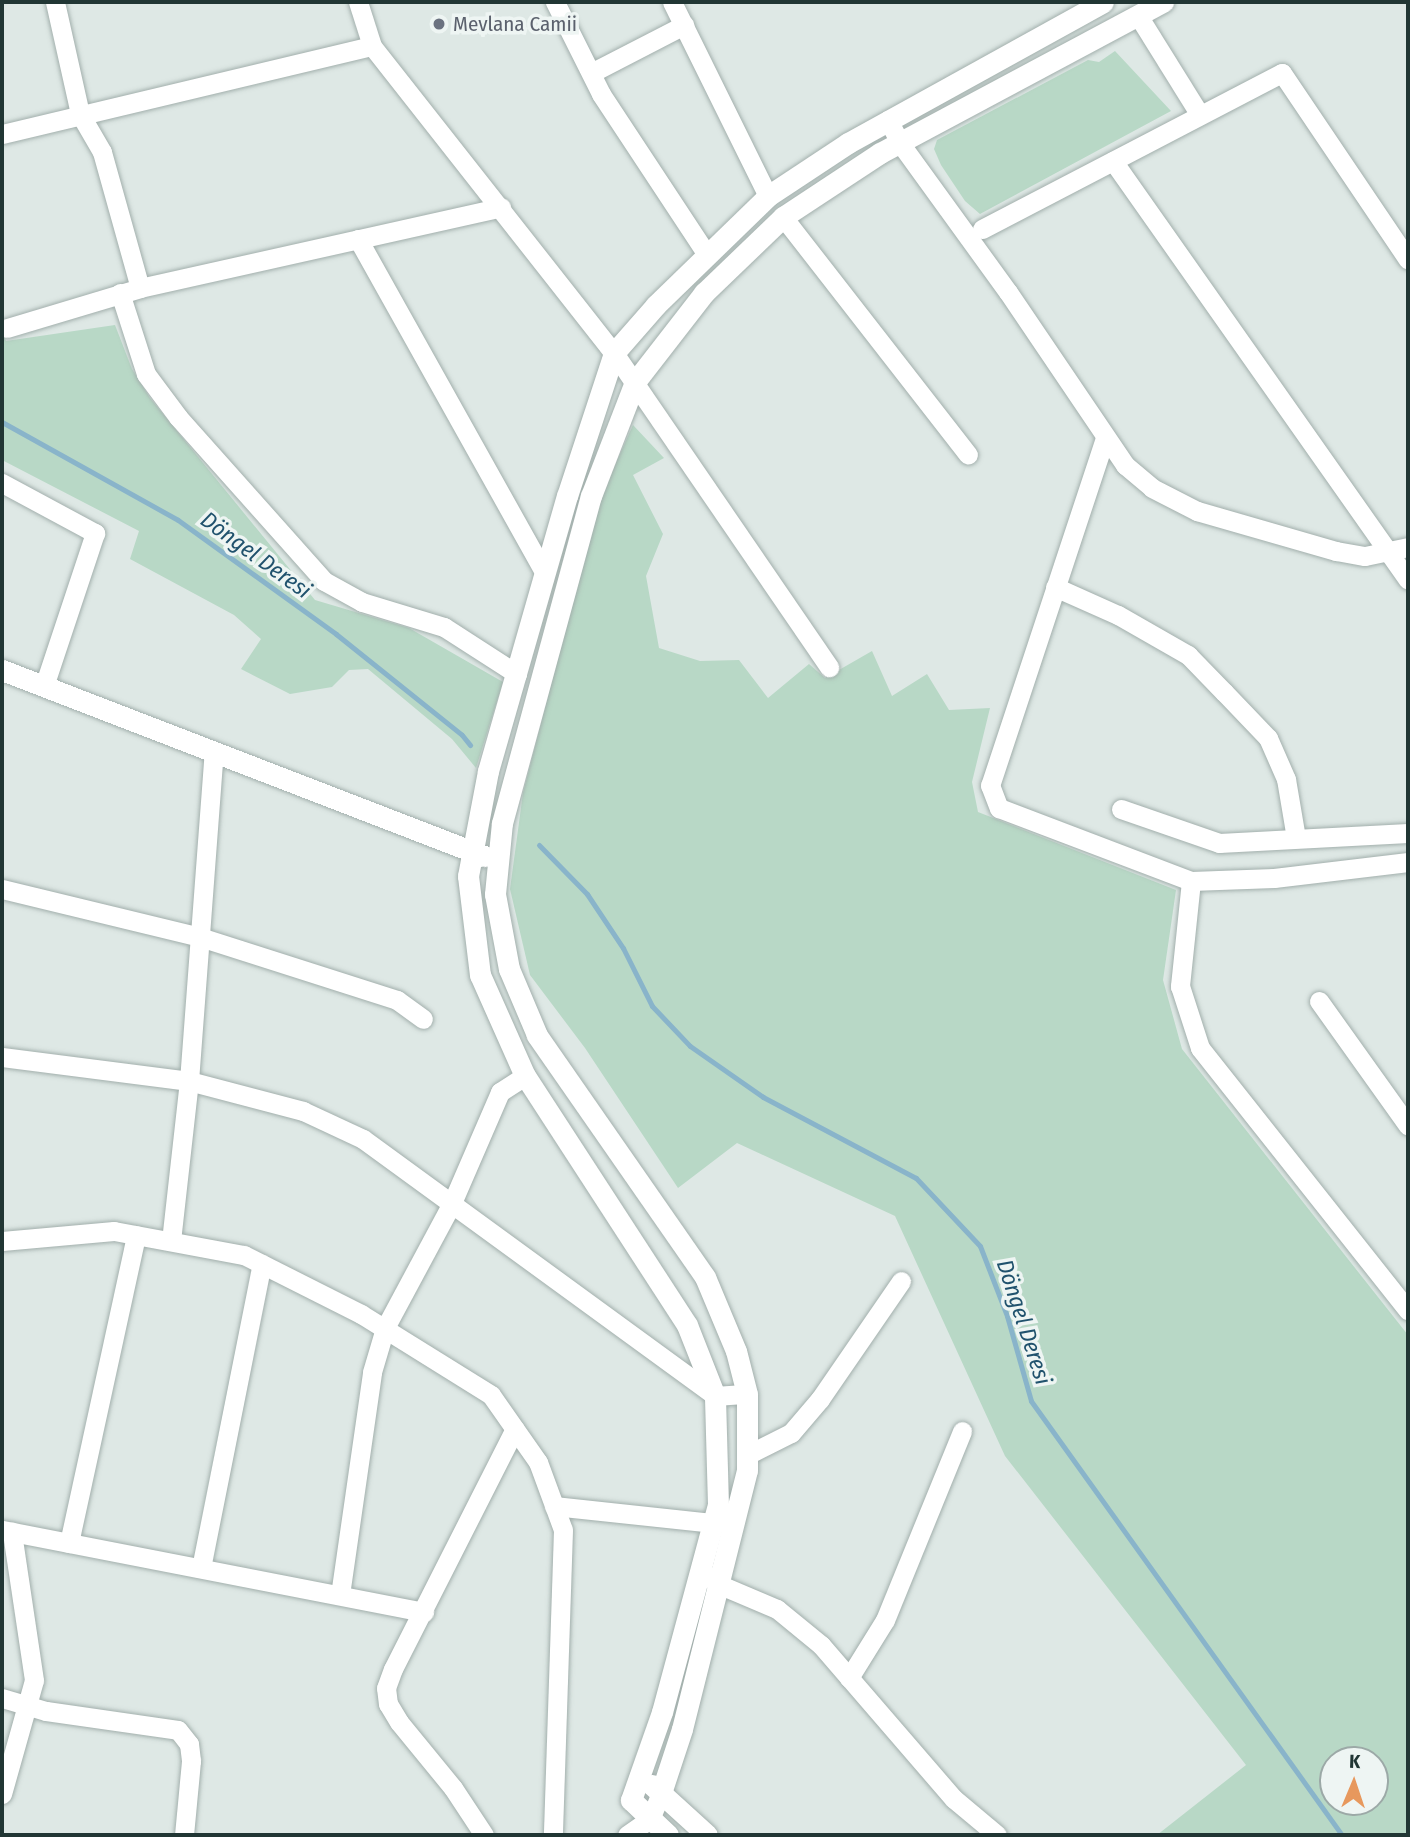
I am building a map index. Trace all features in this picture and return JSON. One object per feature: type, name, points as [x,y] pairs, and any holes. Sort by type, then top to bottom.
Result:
[{"type":"main road","points":[[668,1835],[631,1800],[662,1712],[719,1505],[715,1396],[687,1325],[524,1076],[480,975],[468,876],[488,771],[545,573],[614,353],[656,305],[768,197],[848,142],[1103,2]]},
{"type":"main road","points":[[661,1793],[682,1729],[747,1470],[747,1394],[736,1350],[705,1277],[537,1035],[509,969],[495,894],[502,823],[591,496],[635,382],[704,293],[783,217],[900,143],[1163,2]]},
{"type":"main road","points":[[2,670],[472,850],[498,864]]},
{"type":"main road","points":[[641,1776],[708,1835]]},
{"type":"street","points":[[55,2],[80,114],[102,152],[140,288]]},
{"type":"street","points":[[358,2],[372,46],[614,353],[829,667]]},
{"type":"street","points":[[555,2],[591,74],[708,255]]},
{"type":"street","points":[[672,2],[768,197]]},
{"type":"street","points":[[1139,17],[1200,115]]},
{"type":"street","points":[[591,74],[684,25]]},
{"type":"street","points":[[2,134],[372,46]]},
{"type":"street","points":[[982,229],[1282,73],[1408,260]]},
{"type":"street","points":[[888,120],[900,143],[1008,292],[1105,438],[1125,465],[1152,488],[1197,511],[1336,551],[1365,556],[1408,547]]},
{"type":"street","points":[[1113,161],[1408,580]]},
{"type":"street","points":[[8,328],[140,288],[501,207]]},
{"type":"street","points":[[783,217],[968,455]]},
{"type":"street","points":[[358,239],[545,573]]},
{"type":"street","points":[[121,293],[146,374],[178,417],[324,581],[362,602],[444,627],[517,674]]},
{"type":"street","points":[[1105,438],[990,785],[999,808],[1191,881],[1274,878],[1408,862]]},
{"type":"street","points":[[2,483],[95,533],[44,686]]},
{"type":"street","points":[[1055,587],[1118,615],[1188,655],[1242,710],[1268,738],[1286,779],[1296,838]]},
{"type":"street","points":[[171,1241],[189,1080],[214,751]]},
{"type":"street","points":[[1121,809],[1219,843],[1408,833]]},
{"type":"street","points":[[1191,881],[1180,986],[1200,1048],[1408,1310]]},
{"type":"street","points":[[2,889],[200,937],[397,1000],[423,1019]]},
{"type":"street","points":[[1319,1001],[1408,1126]]},
{"type":"street","points":[[2,1057],[189,1080],[303,1111],[363,1139],[715,1396],[747,1394]]},
{"type":"street","points":[[340,1595],[372,1373],[385,1328],[452,1203],[500,1092],[524,1076]]},
{"type":"street","points":[[2,1241],[114,1231],[244,1255],[385,1328],[491,1395],[538,1462],[563,1530],[553,1835]]},
{"type":"street","points":[[69,1543],[136,1235]]},
{"type":"street","points":[[201,1568],[262,1264]]},
{"type":"street","points":[[747,1455],[790,1433],[820,1399],[901,1282]]},
{"type":"street","points":[[484,1835],[453,1788],[388,1704],[386,1688],[393,1669],[515,1429]]},
{"type":"street","points":[[849,1678],[885,1620],[962,1431]]},
{"type":"street","points":[[554,1506],[714,1523]]},
{"type":"street","points":[[2,1794],[24,1704],[34,1680],[7,1531],[424,1612]]},
{"type":"street","points":[[701,1570],[718,1584],[777,1609],[821,1645],[954,1799],[997,1835]]},
{"type":"street","points":[[2,1699],[47,1711],[178,1730],[189,1744],[191,1761],[184,1835]]},
{"type":"street","points":[[627,1835],[650,1819],[661,1793]]},
{"type":"street","points":[[627,1835],[631,1800]]},
{"type":"green space","points":[[1115,51],[1171,111],[980,214],[965,201],[941,165],[934,149],[937,140],[1088,60],[1099,62]]},
{"type":"green space","points":[[115,325],[132,369],[150,398],[315,600],[409,628],[503,682],[476,768],[452,739],[368,669],[349,670],[332,687],[290,694],[241,669],[261,639],[234,615],[130,559],[139,531],[2,460],[2,332],[6,341]]},
{"type":"green space","points":[[633,425],[664,458],[633,475],[663,534],[646,576],[659,648],[700,661],[739,660],[768,698],[809,664],[825,678],[872,651],[892,696],[927,674],[949,710],[990,708],[972,782],[978,812],[1176,890],[1163,980],[1182,1049],[1408,1335],[1408,1835],[1157,1835],[1246,1765],[1005,1456],[895,1216],[737,1143],[678,1188],[585,1048],[530,975],[510,889],[523,793],[597,505]]},
{"type":"waterway","name":"Döngel Deresi","points":[[2,422],[178,520],[336,634],[462,735],[470,745]]},
{"type":"waterway","name":"Döngel Deresi","points":[[539,845],[587,894],[623,948],[652,1006],[690,1046],[763,1097],[916,1178],[980,1246],[1007,1316],[1031,1401],[1342,1835]]},
{"type":"place","name":"Mevlana Camii","points":[[439,24]]}]
